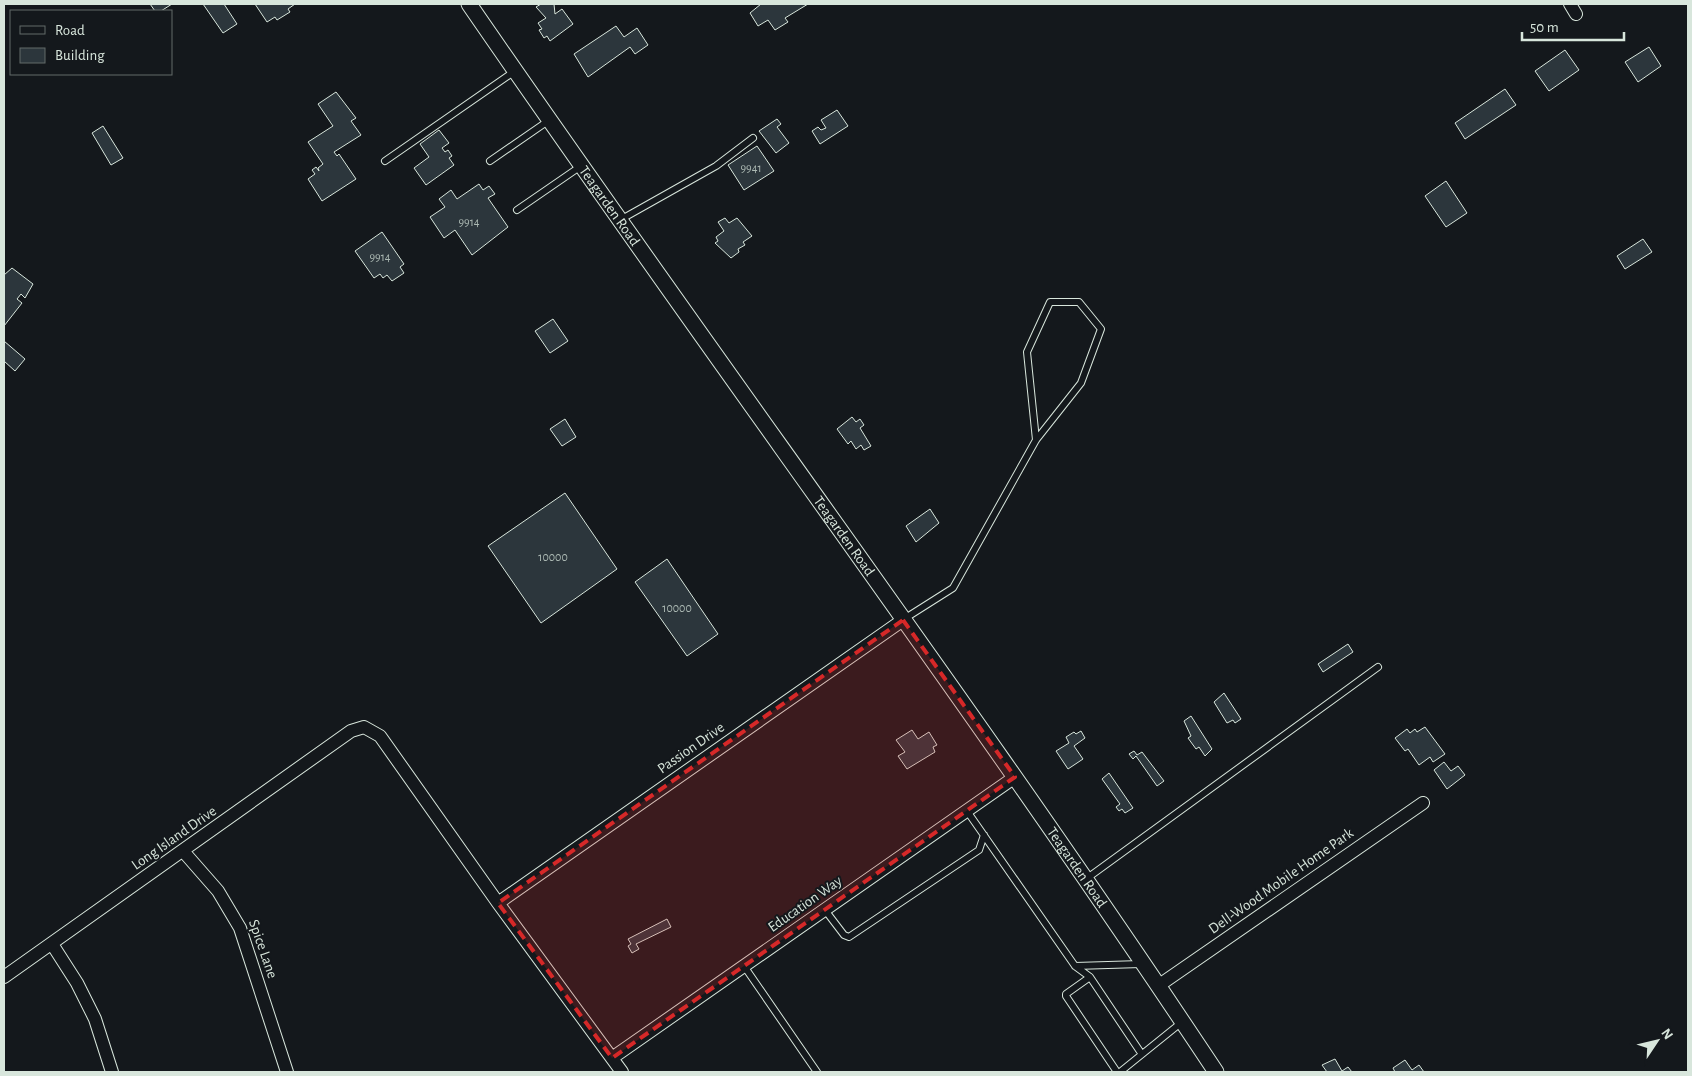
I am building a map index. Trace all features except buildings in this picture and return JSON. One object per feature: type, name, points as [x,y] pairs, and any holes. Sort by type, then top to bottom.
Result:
[{"type":"street","name":"Teagarden Road","points":[[468,4],[548,121],[1015,777],[1216,1072]]},
{"type":"street","name":"Passion Drive","points":[[498,902],[903,620]]},
{"type":"street","name":"Long Island Drive","points":[[4,977],[351,731],[364,727],[380,736],[498,902]]},
{"type":"street","name":"Education Way","points":[[612,1058],[1015,777]]},
{"type":"street","name":"Dell-Wood Mobile Home Park","points":[[1158,986],[1423,803]]},
{"type":"street","name":"Spice Lane","points":[[183,851],[218,891],[240,928],[286,1072]]},
{"type":"street","points":[[498,902],[622,1072]]},
{"type":"street","points":[[52,944],[77,983],[95,1019],[112,1072]]},
{"type":"lane","points":[[385,161],[515,72]]},
{"type":"lane","points":[[490,161],[548,121]]},
{"type":"lane","points":[[619,221],[716,166],[753,138]]},
{"type":"lane","points":[[517,210],[581,166]]},
{"type":"lane","points":[[903,620],[954,588],[1036,440],[1081,383],[1101,329],[1079,302],[1050,302],[1027,352],[1036,440]]},
{"type":"lane","points":[[1086,879],[1378,667]]},
{"type":"lane","points":[[967,811],[1075,966],[1090,977],[1141,1053]]},
{"type":"lane","points":[[825,910],[844,935],[849,937],[978,850],[984,834]]},
{"type":"lane","points":[[1075,966],[1143,964]]},
{"type":"lane","points":[[744,966],[818,1072]]},
{"type":"lane","points":[[1090,977],[1066,994],[1066,996],[1119,1072],[1182,1022]]},
{"type":"highlighted area","points":[[903,620],[1015,777],[612,1058],[498,903]]}]
